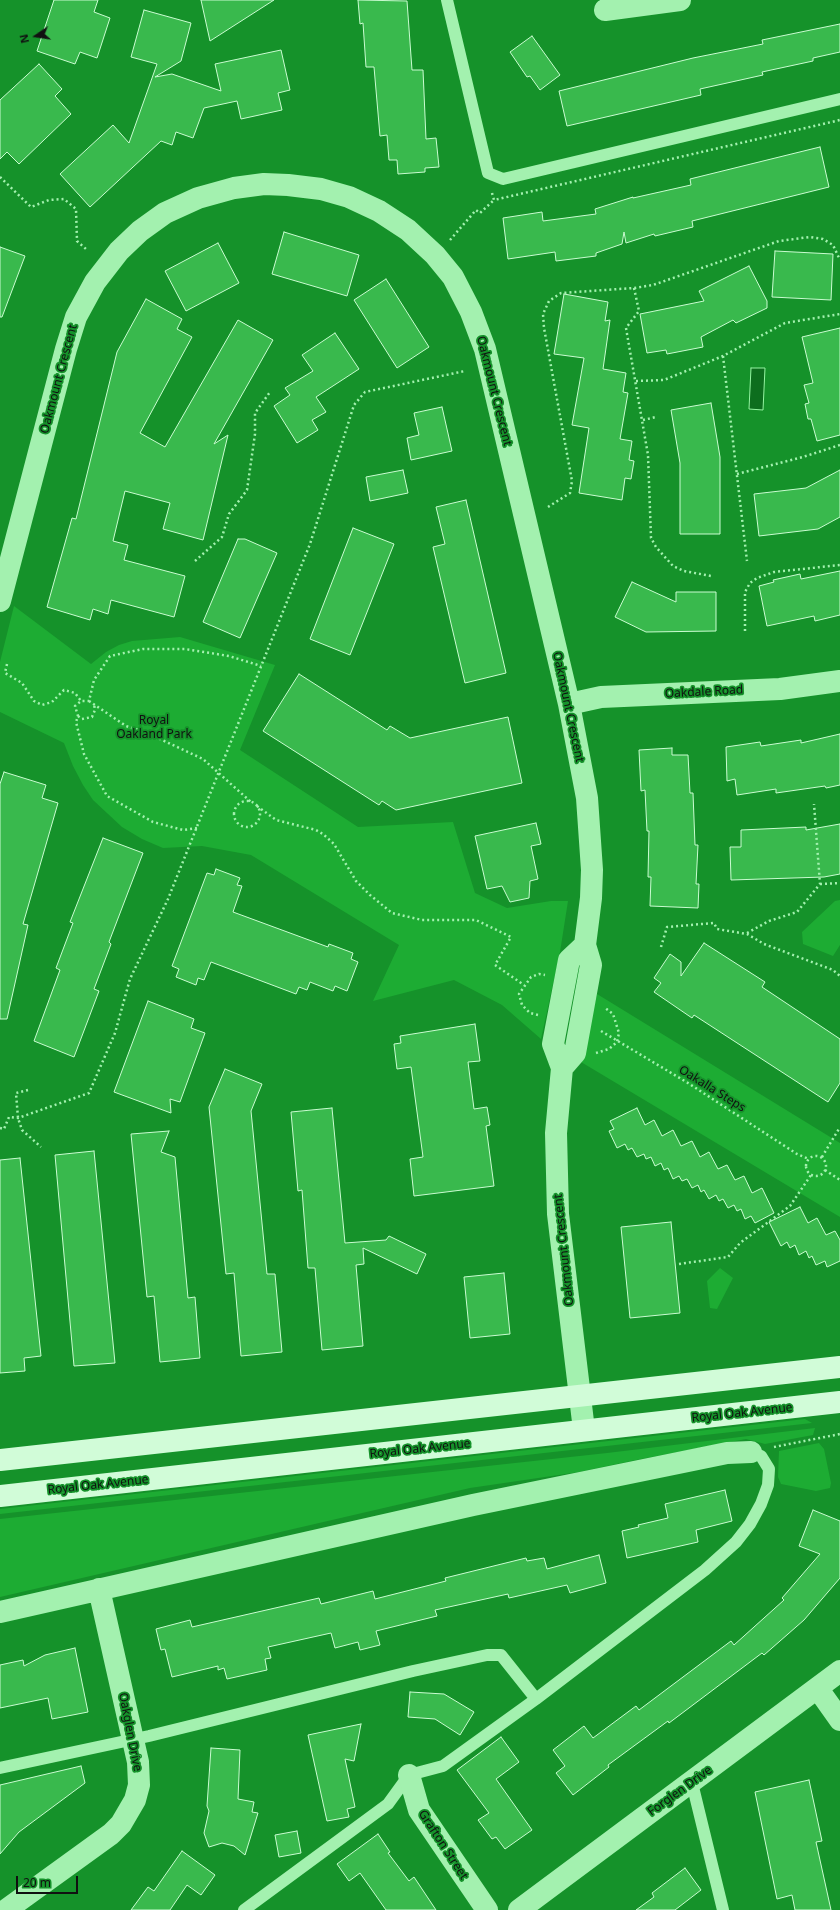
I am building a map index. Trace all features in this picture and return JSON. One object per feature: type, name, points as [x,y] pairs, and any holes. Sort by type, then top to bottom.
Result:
[{"type":"main road","points":[[0,1460],[840,1367]]},
{"type":"main road","name":"Royal Oak Avenue","points":[[0,1496],[840,1402]]},
{"type":"street","points":[[605,10],[680,0]]},
{"type":"street","name":"Oakmount Crescent","points":[[0,601],[76,317],[95,282],[119,251],[140,231],[165,214],[198,198],[234,188],[264,184],[321,189],[349,197],[379,211],[408,230],[435,255],[453,277],[472,312],[485,349],[568,704],[587,798],[591,839],[591,898],[585,945],[591,965],[575,1053],[562,1068],[556,1133],[558,1208],[584,1430]]},
{"type":"street","name":"Oakdale Road","points":[[568,704],[601,697],[780,689],[840,681]]},
{"type":"street","points":[[0,1612],[473,1505],[727,1453],[751,1452]]},
{"type":"street","name":"Oakglen Drive","points":[[6,1910],[111,1834],[121,1824],[135,1800],[138,1785],[138,1762],[99,1589]]},
{"type":"street","name":"Forglen Drive","points":[[519,1910],[692,1783],[840,1671]]},
{"type":"street","points":[[818,1689],[840,1720]]},
{"type":"street","name":"Grafton Street","points":[[409,1775],[419,1810],[487,1910]]},
{"type":"lane","points":[[447,0],[488,173],[503,179],[840,100]]},
{"type":"lane","points":[[244,1910],[388,1804],[409,1775],[443,1766],[536,1699],[705,1570],[736,1542],[750,1524],[768,1485],[768,1469],[761,1456],[751,1452]]},
{"type":"lane","points":[[0,1768],[133,1739],[413,1671],[487,1655],[501,1655],[536,1699]]},
{"type":"lane","points":[[692,1783],[723,1910]]},
{"type":"path","points":[[0,177],[31,207],[49,200],[64,198],[76,209],[77,241],[86,249]]},
{"type":"path","points":[[450,240],[476,210],[480,213],[494,200]]},
{"type":"path","points":[[548,507],[570,493],[572,481],[544,328],[543,314],[549,300],[561,293],[634,288],[653,285],[779,241],[810,237],[823,239],[833,245],[840,260]]},
{"type":"path","points":[[634,288],[638,311],[626,328],[648,455],[651,538],[656,547],[673,566],[684,571],[711,576]]},
{"type":"path","points":[[636,381],[664,380],[723,356],[785,323],[840,314]]},
{"type":"path","points":[[723,356],[746,561]]},
{"type":"path","points":[[0,1128],[4,1129],[9,1117],[18,1118],[89,1093],[115,1033],[130,979],[168,899],[197,828],[217,773],[310,544],[354,405],[365,392],[464,371]]},
{"type":"path","points":[[195,561],[222,537],[229,514],[247,490],[255,434],[255,413],[270,392]]},
{"type":"path","points":[[643,420],[656,417]]},
{"type":"path","points":[[737,474],[797,459],[840,445]]},
{"type":"path","points":[[745,631],[745,592],[750,583],[756,578],[774,572],[840,565]]},
{"type":"path","points":[[89,701],[94,680],[110,656],[143,649],[185,648],[229,656],[261,666]]},
{"type":"path","points":[[7,664],[5,673],[22,682],[34,700],[42,706],[52,702],[64,690],[75,693],[81,701]]},
{"type":"path","points":[[197,828],[183,830],[153,822],[107,796],[84,754],[76,722],[78,716],[75,706],[81,701],[89,701],[126,726],[147,733],[203,759],[251,802],[276,820],[316,830],[324,834],[334,844],[356,880],[370,895],[392,913],[422,920],[476,920],[510,937],[495,965],[524,985]]},
{"type":"path","points":[[78,716],[82,719],[92,717],[95,710],[93,703]]},
{"type":"path","points":[[251,802],[243,801],[236,806],[234,814],[239,824],[248,826],[255,823],[259,815],[257,806]]},
{"type":"path","points":[[747,934],[769,921],[797,912],[820,884],[814,804]]},
{"type":"path","points":[[820,884],[840,883]]},
{"type":"path","points":[[661,947],[668,928],[714,923],[717,929],[747,934],[764,944],[833,970],[840,976]]},
{"type":"path","points":[[540,1015],[530,1013],[522,1005],[519,994],[526,981],[531,977],[539,974],[547,976]]},
{"type":"path","points":[[601,1006],[613,1014],[619,1033],[617,1042],[605,1051]]},
{"type":"path","name":"Oakalla Steps","points":[[606,1034],[617,1042],[688,1083],[797,1154],[809,1159]]},
{"type":"path","points":[[28,1090],[16,1093],[18,1118],[22,1130],[42,1147]]},
{"type":"path","points":[[822,1158],[840,1127]]},
{"type":"path","points":[[815,1156],[822,1158],[826,1165],[825,1170],[818,1176],[811,1174],[806,1168],[809,1159],[815,1156]]},
{"type":"path","points":[[825,1170],[840,1180]]},
{"type":"path","points":[[679,1264],[728,1257],[740,1243],[790,1206],[811,1174]]},
{"type":"path","points":[[751,1452],[840,1434]]},
{"type":"green space","name":"Royal Oakland Park","points":[[14,606],[91,664],[106,652],[119,645],[132,641],[180,637],[275,665],[240,750],[358,827],[453,822],[475,893],[507,908],[551,901],[568,901],[560,952],[541,1039],[502,1005],[454,980],[373,1001],[399,945],[251,855],[202,846],[163,848],[142,839],[122,827],[93,800],[73,766],[64,743],[0,712],[0,662]]},
{"type":"green space","points":[[840,900],[840,945],[833,956],[803,944],[802,932],[835,901]]},
{"type":"green space","points":[[597,994],[840,1143],[840,1217],[581,1062]]},
{"type":"green space","points":[[720,1268],[733,1278],[717,1309],[710,1308],[707,1281]]},
{"type":"green space","points":[[805,1419],[812,1423],[0,1514],[0,1509]]},
{"type":"green space","points":[[815,1428],[813,1435],[765,1444],[746,1439],[579,1472],[470,1488],[0,1597],[0,1519],[607,1453]]},
{"type":"green space","points":[[819,1443],[824,1449],[831,1483],[830,1488],[816,1491],[781,1484],[778,1477],[779,1451]]},
{"type":"shaded area","points":[[751,368],[765,368],[763,410],[749,409]]},
{"type":"building","points":[[54,0],[98,0],[94,12],[110,18],[97,58],[80,52],[75,64],[37,51]]},
{"type":"building","points":[[201,0],[274,0],[210,41]]},
{"type":"building","points":[[358,0],[407,1],[412,70],[423,70],[426,139],[436,138],[439,167],[425,168],[425,172],[398,174],[397,160],[389,160],[387,135],[380,136],[374,67],[366,67],[363,23],[360,24]]},
{"type":"building","points":[[144,10],[191,23],[181,61],[155,77],[172,74],[221,91],[215,64],[281,50],[290,90],[278,93],[282,110],[241,119],[237,101],[204,108],[193,138],[176,132],[172,145],[161,141],[90,207],[60,174],[113,125],[129,143],[157,64],[131,57]]},
{"type":"building","points":[[840,24],[840,52],[813,58],[813,61],[762,72],[763,75],[700,89],[701,95],[567,126],[559,91],[693,58],[763,44],[762,40]]},
{"type":"building","points":[[532,36],[560,75],[540,90],[530,76],[527,77],[510,52]]},
{"type":"building","points":[[39,64],[62,89],[55,96],[71,114],[19,164],[7,152],[0,159],[0,100]]},
{"type":"building","points":[[820,147],[829,187],[692,221],[693,227],[655,236],[654,234],[626,243],[624,232],[622,244],[596,253],[596,256],[556,261],[555,252],[508,259],[503,218],[542,212],[543,221],[596,214],[595,209],[633,197],[691,185],[690,179]]},
{"type":"building","points":[[284,232],[359,255],[347,296],[272,274]]},
{"type":"building","points":[[218,243],[239,283],[186,311],[165,271]]},
{"type":"building","points":[[0,247],[25,256],[2,317],[0,317]]},
{"type":"building","points":[[775,251],[833,254],[831,300],[772,297]]},
{"type":"building","points":[[749,266],[767,301],[767,308],[736,323],[733,320],[701,337],[703,347],[667,354],[666,350],[647,353],[640,314],[704,301],[699,291]]},
{"type":"building","points":[[386,279],[429,347],[397,368],[354,300]]},
{"type":"building","points":[[564,294],[608,302],[605,321],[610,320],[603,369],[626,373],[623,392],[628,393],[620,439],[632,441],[629,460],[634,461],[631,479],[625,478],[622,500],[579,493],[589,428],[572,425],[584,358],[554,354]]},
{"type":"building","points":[[146,299],[182,319],[177,329],[192,337],[140,433],[165,447],[238,320],[273,340],[214,444],[228,435],[203,540],[163,529],[170,503],[125,491],[113,541],[128,545],[124,560],[185,576],[174,617],[111,600],[108,614],[93,609],[90,620],[47,607],[72,518],[76,519],[117,352]]},
{"type":"building","points":[[840,328],[840,435],[817,441],[811,419],[808,419],[805,404],[809,403],[804,385],[813,383],[802,337]]},
{"type":"building","points":[[335,333],[359,369],[316,397],[326,412],[312,420],[318,430],[297,443],[274,406],[290,395],[285,388],[313,371],[302,355]]},
{"type":"building","points":[[711,403],[720,457],[720,534],[680,534],[680,463],[671,410]]},
{"type":"building","points":[[442,407],[452,451],[411,460],[407,438],[419,435],[414,413]]},
{"type":"building","points":[[403,470],[408,493],[370,501],[366,477]]},
{"type":"building","points":[[840,470],[840,517],[818,529],[759,536],[754,494],[806,488]]},
{"type":"building","points":[[466,500],[506,673],[465,683],[433,547],[445,544],[436,507]]},
{"type":"building","points":[[353,528],[394,544],[350,655],[310,639]]},
{"type":"building","points":[[238,539],[245,539],[277,553],[240,638],[203,622]]},
{"type":"building","points":[[840,571],[840,615],[815,621],[814,616],[767,626],[759,586],[774,582],[773,580],[800,574],[801,579]]},
{"type":"building","points":[[632,582],[676,602],[676,592],[716,592],[716,631],[646,632],[615,617]]},
{"type":"building","points":[[299,674],[387,730],[390,726],[410,738],[508,717],[522,783],[396,810],[382,801],[379,805],[263,731]]},
{"type":"building","points":[[840,734],[840,785],[826,788],[825,786],[776,793],[776,789],[737,795],[735,779],[727,781],[726,747],[760,742],[761,746],[801,740],[801,743]]},
{"type":"building","points":[[672,748],[672,755],[688,755],[690,793],[693,793],[695,845],[698,845],[696,884],[699,884],[698,908],[650,906],[651,877],[648,877],[649,831],[647,831],[645,790],[641,791],[639,750]]},
{"type":"building","points":[[4,772],[46,785],[42,798],[58,803],[23,924],[28,925],[7,1019],[0,1019],[0,784]]},
{"type":"building","points":[[536,823],[541,844],[531,846],[538,879],[530,881],[529,898],[510,902],[502,886],[487,889],[475,836]]},
{"type":"building","points":[[840,824],[840,874],[824,877],[731,880],[730,847],[741,847],[741,830],[806,827],[806,830]]},
{"type":"building","points":[[103,838],[143,853],[109,942],[111,944],[94,989],[99,991],[74,1057],[34,1041],[60,970],[56,968],[73,923],[70,922]]},
{"type":"building","points":[[216,869],[240,878],[237,885],[242,886],[233,912],[328,947],[329,944],[353,953],[351,959],[358,962],[347,991],[335,986],[333,991],[310,982],[307,990],[299,987],[296,994],[211,962],[204,980],[198,978],[196,985],[176,977],[179,969],[172,966],[207,873],[214,875]]},
{"type":"building","points":[[704,943],[765,982],[762,987],[840,1039],[840,1083],[828,1102],[694,1015],[692,1018],[654,992],[661,983],[654,978],[670,954],[681,962],[681,976]]},
{"type":"building","points":[[148,1001],[194,1019],[191,1028],[205,1033],[180,1102],[170,1099],[171,1113],[114,1092]]},
{"type":"building","points":[[475,1024],[480,1061],[468,1062],[474,1109],[487,1107],[490,1125],[486,1126],[494,1186],[414,1196],[410,1159],[423,1157],[411,1067],[397,1069],[394,1044],[401,1043],[400,1036]]},
{"type":"building","points":[[225,1069],[262,1084],[251,1111],[267,1274],[275,1274],[282,1352],[241,1356],[234,1273],[226,1274],[209,1107]]},
{"type":"building","points":[[332,1108],[345,1243],[386,1240],[389,1236],[426,1254],[417,1274],[363,1248],[364,1264],[356,1265],[363,1346],[322,1350],[315,1268],[308,1268],[302,1190],[298,1191],[291,1112]]},
{"type":"building","points":[[637,1108],[645,1125],[654,1120],[662,1136],[673,1130],[681,1146],[692,1141],[700,1157],[709,1152],[718,1169],[727,1165],[735,1180],[744,1176],[752,1193],[762,1188],[774,1213],[755,1223],[751,1216],[745,1219],[741,1209],[737,1211],[734,1205],[728,1208],[723,1199],[719,1201],[716,1195],[709,1199],[704,1190],[701,1192],[698,1185],[692,1188],[687,1179],[682,1181],[679,1176],[673,1179],[668,1168],[664,1170],[661,1163],[655,1166],[651,1157],[646,1159],[644,1154],[637,1157],[632,1148],[628,1150],[625,1144],[617,1148],[609,1131],[614,1129],[610,1121]]},
{"type":"building","points":[[169,1131],[161,1152],[175,1157],[188,1298],[195,1297],[200,1358],[160,1362],[154,1296],[147,1297],[131,1134]]},
{"type":"building","points":[[94,1151],[115,1363],[74,1366],[55,1155]]},
{"type":"building","points":[[20,1158],[41,1356],[24,1358],[25,1371],[0,1373],[0,1160]]},
{"type":"building","points":[[800,1207],[808,1223],[817,1218],[826,1235],[835,1231],[840,1240],[840,1261],[827,1267],[825,1261],[816,1265],[812,1256],[809,1258],[806,1251],[799,1255],[795,1245],[790,1248],[787,1242],[781,1246],[769,1222]]},
{"type":"building","points":[[671,1222],[680,1313],[630,1318],[621,1227]]},
{"type":"building","points":[[504,1273],[510,1334],[470,1338],[464,1277]]},
{"type":"building","points":[[725,1490],[732,1521],[696,1530],[698,1542],[627,1558],[622,1531],[639,1527],[638,1525],[668,1518],[665,1504]]},
{"type":"building","points":[[813,1510],[840,1521],[840,1578],[804,1620],[764,1655],[762,1653],[669,1723],[668,1721],[608,1765],[609,1767],[573,1795],[556,1773],[565,1766],[553,1750],[584,1726],[593,1738],[636,1706],[639,1710],[731,1641],[734,1645],[784,1600],[782,1598],[820,1554],[799,1546]]},
{"type":"building","points":[[599,1555],[606,1583],[570,1593],[567,1585],[509,1598],[508,1594],[435,1610],[437,1616],[376,1631],[380,1645],[360,1650],[358,1642],[335,1648],[331,1633],[268,1647],[271,1658],[265,1659],[267,1670],[227,1679],[224,1668],[218,1670],[218,1666],[172,1677],[165,1649],[161,1650],[156,1629],[190,1620],[192,1627],[319,1598],[321,1604],[373,1591],[375,1599],[446,1581],[445,1578],[526,1558],[527,1561],[544,1558],[547,1569]]},
{"type":"building","points":[[75,1648],[88,1712],[52,1719],[48,1698],[0,1708],[0,1665],[23,1660],[24,1666],[45,1655]]},
{"type":"building","points":[[410,1692],[444,1694],[474,1712],[460,1735],[435,1719],[408,1717]]},
{"type":"building","points":[[361,1724],[354,1761],[345,1759],[355,1807],[347,1809],[349,1817],[327,1821],[308,1735]]},
{"type":"building","points":[[501,1737],[519,1762],[496,1779],[532,1830],[505,1849],[496,1837],[492,1839],[478,1820],[489,1813],[457,1770]]},
{"type":"building","points":[[211,1748],[240,1750],[238,1799],[254,1802],[252,1812],[258,1813],[245,1855],[234,1846],[222,1843],[209,1847],[204,1833],[209,1811],[207,1806]]},
{"type":"building","points":[[81,1766],[85,1783],[19,1832],[0,1854],[0,1785]]},
{"type":"building","points":[[809,1780],[822,1841],[816,1842],[831,1910],[795,1910],[792,1895],[777,1899],[755,1792]]},
{"type":"building","points":[[297,1831],[301,1853],[279,1857],[275,1835]]},
{"type":"building","points":[[378,1834],[390,1852],[388,1853],[409,1881],[414,1877],[436,1910],[386,1910],[360,1873],[349,1881],[337,1864]]},
{"type":"building","points":[[182,1851],[215,1875],[201,1895],[187,1885],[170,1910],[131,1910],[148,1887],[154,1891]]},
{"type":"building","points":[[685,1868],[701,1890],[675,1910],[636,1910],[654,1897],[652,1893]]}]
